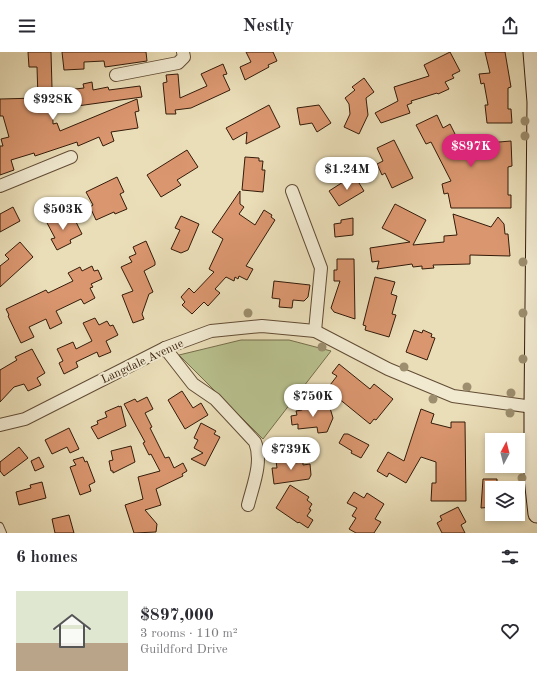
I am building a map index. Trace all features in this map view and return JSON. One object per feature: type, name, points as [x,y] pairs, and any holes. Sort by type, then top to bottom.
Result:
[{"type":"street","points":[[116,75],[178,63],[184,57],[183,52]]},
{"type":"street","points":[[532,52],[536,102],[533,478],[537,514]]},
{"type":"street","points":[[0,186],[71,157]]},
{"type":"street","points":[[292,191],[321,268],[315,331]]},
{"type":"street","name":"Langdale Avenue","points":[[0,425],[25,419],[165,348],[211,331],[262,326],[315,331],[388,369],[453,396],[533,407]]},
{"type":"street","points":[[165,348],[193,384],[215,399],[255,442],[259,451],[259,460],[248,505]]},
{"type":"lane","points":[[0,526],[3,533]]},
{"type":"green space","points":[[241,340],[289,340],[331,351],[263,439],[179,355]]},
{"type":"building","points":[[28,52],[51,52],[53,124],[57,123],[60,131],[137,99],[139,111],[135,112],[138,128],[111,132],[114,141],[103,146],[99,137],[78,146],[77,142],[35,156],[34,153],[11,160],[14,170],[0,175],[0,146],[3,146],[1,139],[9,137],[3,116],[0,116],[0,99],[38,98],[37,67],[29,67]]},
{"type":"building","points":[[62,52],[146,52],[147,61],[105,67],[104,61],[84,62],[84,69],[64,70]]},
{"type":"building","points":[[246,52],[273,52],[277,61],[245,80],[240,67],[251,62]]},
{"type":"building","points":[[450,52],[460,71],[452,75],[454,78],[445,82],[449,89],[438,94],[437,93],[411,101],[412,103],[407,105],[410,113],[381,123],[375,113],[398,101],[394,87],[429,76],[424,65]]},
{"type":"building","points":[[485,52],[505,52],[511,87],[508,88],[508,109],[511,109],[512,123],[487,123],[485,105],[488,105],[484,83],[481,84],[479,74],[490,73]]},
{"type":"building","points":[[223,64],[227,74],[223,75],[230,90],[191,108],[175,110],[176,114],[166,114],[163,83],[167,82],[166,75],[178,74],[180,98],[207,86],[201,74]]},
{"type":"building","points":[[364,78],[374,92],[366,98],[368,115],[359,134],[344,127],[350,114],[349,104],[345,98],[355,90],[352,87]]},
{"type":"building","points":[[92,82],[93,90],[108,87],[109,90],[140,86],[142,97],[70,107],[68,97],[75,96],[75,89],[84,88],[83,84]]},
{"type":"building","points":[[269,105],[280,127],[246,144],[247,132],[233,140],[226,128]]},
{"type":"building","points":[[319,105],[331,123],[317,132],[312,123],[300,125],[297,108]]},
{"type":"building","points":[[437,115],[443,128],[450,124],[459,142],[488,151],[487,143],[511,141],[512,166],[508,167],[508,195],[511,195],[511,208],[451,208],[448,193],[444,194],[442,184],[451,181],[431,142],[426,144],[416,125]]},
{"type":"building","points":[[394,140],[413,178],[392,188],[385,173],[382,175],[377,164],[383,161],[377,148]]},
{"type":"building","points":[[187,150],[198,167],[177,180],[181,185],[161,197],[147,175]]},
{"type":"building","points":[[245,157],[259,158],[259,161],[263,161],[262,170],[265,170],[263,192],[242,190]]},
{"type":"building","points":[[354,175],[364,191],[339,206],[329,191]]},
{"type":"building","points":[[117,177],[124,192],[120,194],[127,209],[115,214],[114,212],[96,220],[90,207],[93,205],[86,192]]},
{"type":"building","points":[[240,191],[240,204],[244,207],[239,214],[255,225],[264,210],[272,215],[271,217],[275,220],[246,266],[253,269],[247,280],[239,276],[238,279],[235,277],[234,281],[226,277],[215,289],[220,293],[208,306],[204,302],[192,314],[182,305],[185,302],[181,297],[189,288],[194,293],[214,272],[209,269],[223,239],[212,232]]},
{"type":"building","points":[[395,204],[426,220],[413,245],[444,242],[444,236],[457,235],[453,214],[491,227],[498,217],[504,224],[505,234],[508,234],[510,256],[470,255],[470,264],[433,265],[434,268],[422,269],[422,266],[413,267],[412,264],[377,269],[379,261],[372,262],[370,248],[410,242],[382,228]]},
{"type":"building","points":[[13,207],[20,221],[0,232],[0,214]]},
{"type":"building","points":[[58,215],[60,219],[67,215],[70,222],[75,220],[82,234],[70,240],[71,243],[57,250],[51,239],[55,238],[46,221]]},
{"type":"building","points":[[181,216],[199,224],[188,250],[181,253],[171,249],[180,230],[175,228]]},
{"type":"building","points":[[353,218],[353,235],[335,237],[334,224],[341,223],[341,220]]},
{"type":"building","points":[[146,241],[155,265],[144,271],[153,292],[149,294],[142,314],[144,319],[133,323],[122,295],[133,291],[121,267],[132,262],[129,257],[136,254],[133,247]]},
{"type":"building","points":[[20,242],[33,257],[0,287],[0,266],[9,259],[5,255]]},
{"type":"building","points":[[337,259],[354,259],[355,319],[334,312],[331,308],[340,281],[334,281],[334,270],[337,270]]},
{"type":"building","points":[[92,266],[94,271],[98,270],[102,279],[91,284],[93,287],[90,288],[95,298],[84,304],[81,299],[56,311],[62,323],[50,329],[46,319],[29,327],[34,337],[21,343],[6,309],[46,290],[48,293],[73,281],[68,273],[80,267],[82,271]]},
{"type":"building","points":[[375,277],[395,282],[391,294],[397,296],[392,314],[396,315],[389,337],[365,330],[366,326],[363,325]]},
{"type":"building","points":[[274,281],[310,285],[308,297],[304,301],[293,300],[292,308],[279,307],[280,299],[272,298]]},
{"type":"building","points":[[95,318],[99,325],[107,321],[110,326],[113,325],[118,335],[106,341],[111,352],[99,357],[97,352],[76,362],[78,367],[64,374],[59,363],[63,361],[57,349],[73,342],[76,349],[92,341],[83,323]]},
{"type":"building","points":[[414,330],[422,333],[423,330],[432,334],[431,337],[435,338],[427,360],[406,352]]},
{"type":"building","points":[[32,349],[45,373],[37,378],[41,385],[28,391],[24,384],[14,387],[0,402],[0,370],[17,360],[15,357]]},
{"type":"building","points":[[339,364],[370,389],[374,384],[393,399],[376,420],[374,419],[370,424],[327,389],[337,376],[332,373]]},
{"type":"building","points":[[182,391],[193,408],[201,403],[208,415],[185,429],[168,400]]},
{"type":"building","points":[[147,397],[153,409],[145,413],[152,427],[150,428],[165,458],[169,457],[174,468],[183,463],[187,471],[182,474],[183,476],[156,489],[161,505],[145,510],[157,524],[156,532],[134,533],[125,505],[143,499],[138,477],[160,471],[151,454],[149,455],[143,443],[145,442],[124,404],[135,399],[137,402]]},
{"type":"building","points":[[315,401],[316,409],[330,408],[333,418],[327,432],[318,433],[317,427],[298,429],[298,424],[292,425],[291,416],[297,415],[296,411],[302,410],[302,403]]},
{"type":"building","points":[[121,406],[126,426],[98,439],[91,427],[98,424],[97,421],[107,417],[105,412]]},
{"type":"building","points":[[421,409],[434,414],[431,423],[451,428],[451,422],[465,422],[466,501],[431,501],[432,483],[436,483],[436,462],[421,457],[406,483],[389,473],[387,477],[377,471],[388,452],[404,461]]},
{"type":"building","points":[[201,423],[216,431],[214,434],[220,437],[205,466],[191,459],[203,453],[194,448],[198,440],[194,438]]},
{"type":"building","points":[[69,428],[79,449],[70,453],[67,447],[52,454],[45,440]]},
{"type":"building","points":[[344,434],[348,434],[369,445],[361,458],[351,453],[352,451],[339,443]]},
{"type":"building","points":[[131,446],[135,462],[113,473],[113,471],[111,471],[109,461],[113,460],[111,451]]},
{"type":"building","points":[[19,447],[28,458],[4,476],[0,471],[0,462]]},
{"type":"building","points":[[285,455],[293,455],[294,463],[303,462],[303,465],[310,464],[311,475],[309,479],[274,484],[272,468],[277,468],[276,461],[285,460]]},
{"type":"building","points":[[39,457],[44,467],[35,471],[31,461]]},
{"type":"building","points":[[83,457],[85,462],[87,461],[95,482],[89,485],[91,491],[80,495],[70,467],[76,465],[73,460]]},
{"type":"building","points":[[483,479],[497,479],[497,481],[485,481],[485,508],[481,508]]},
{"type":"building","points":[[42,482],[46,498],[19,505],[16,492],[31,488],[30,485]]},
{"type":"building","points":[[290,485],[309,497],[307,500],[312,504],[309,509],[311,510],[307,516],[313,520],[308,528],[276,508]]},
{"type":"building","points":[[354,492],[364,498],[367,493],[384,504],[375,519],[381,522],[374,533],[356,533],[349,529],[356,518],[352,516],[357,508],[347,503]]},
{"type":"building","points":[[458,507],[466,522],[461,525],[465,533],[442,533],[437,523],[442,520],[440,516]]},
{"type":"building","points":[[69,515],[74,533],[55,533],[52,519]]}]
